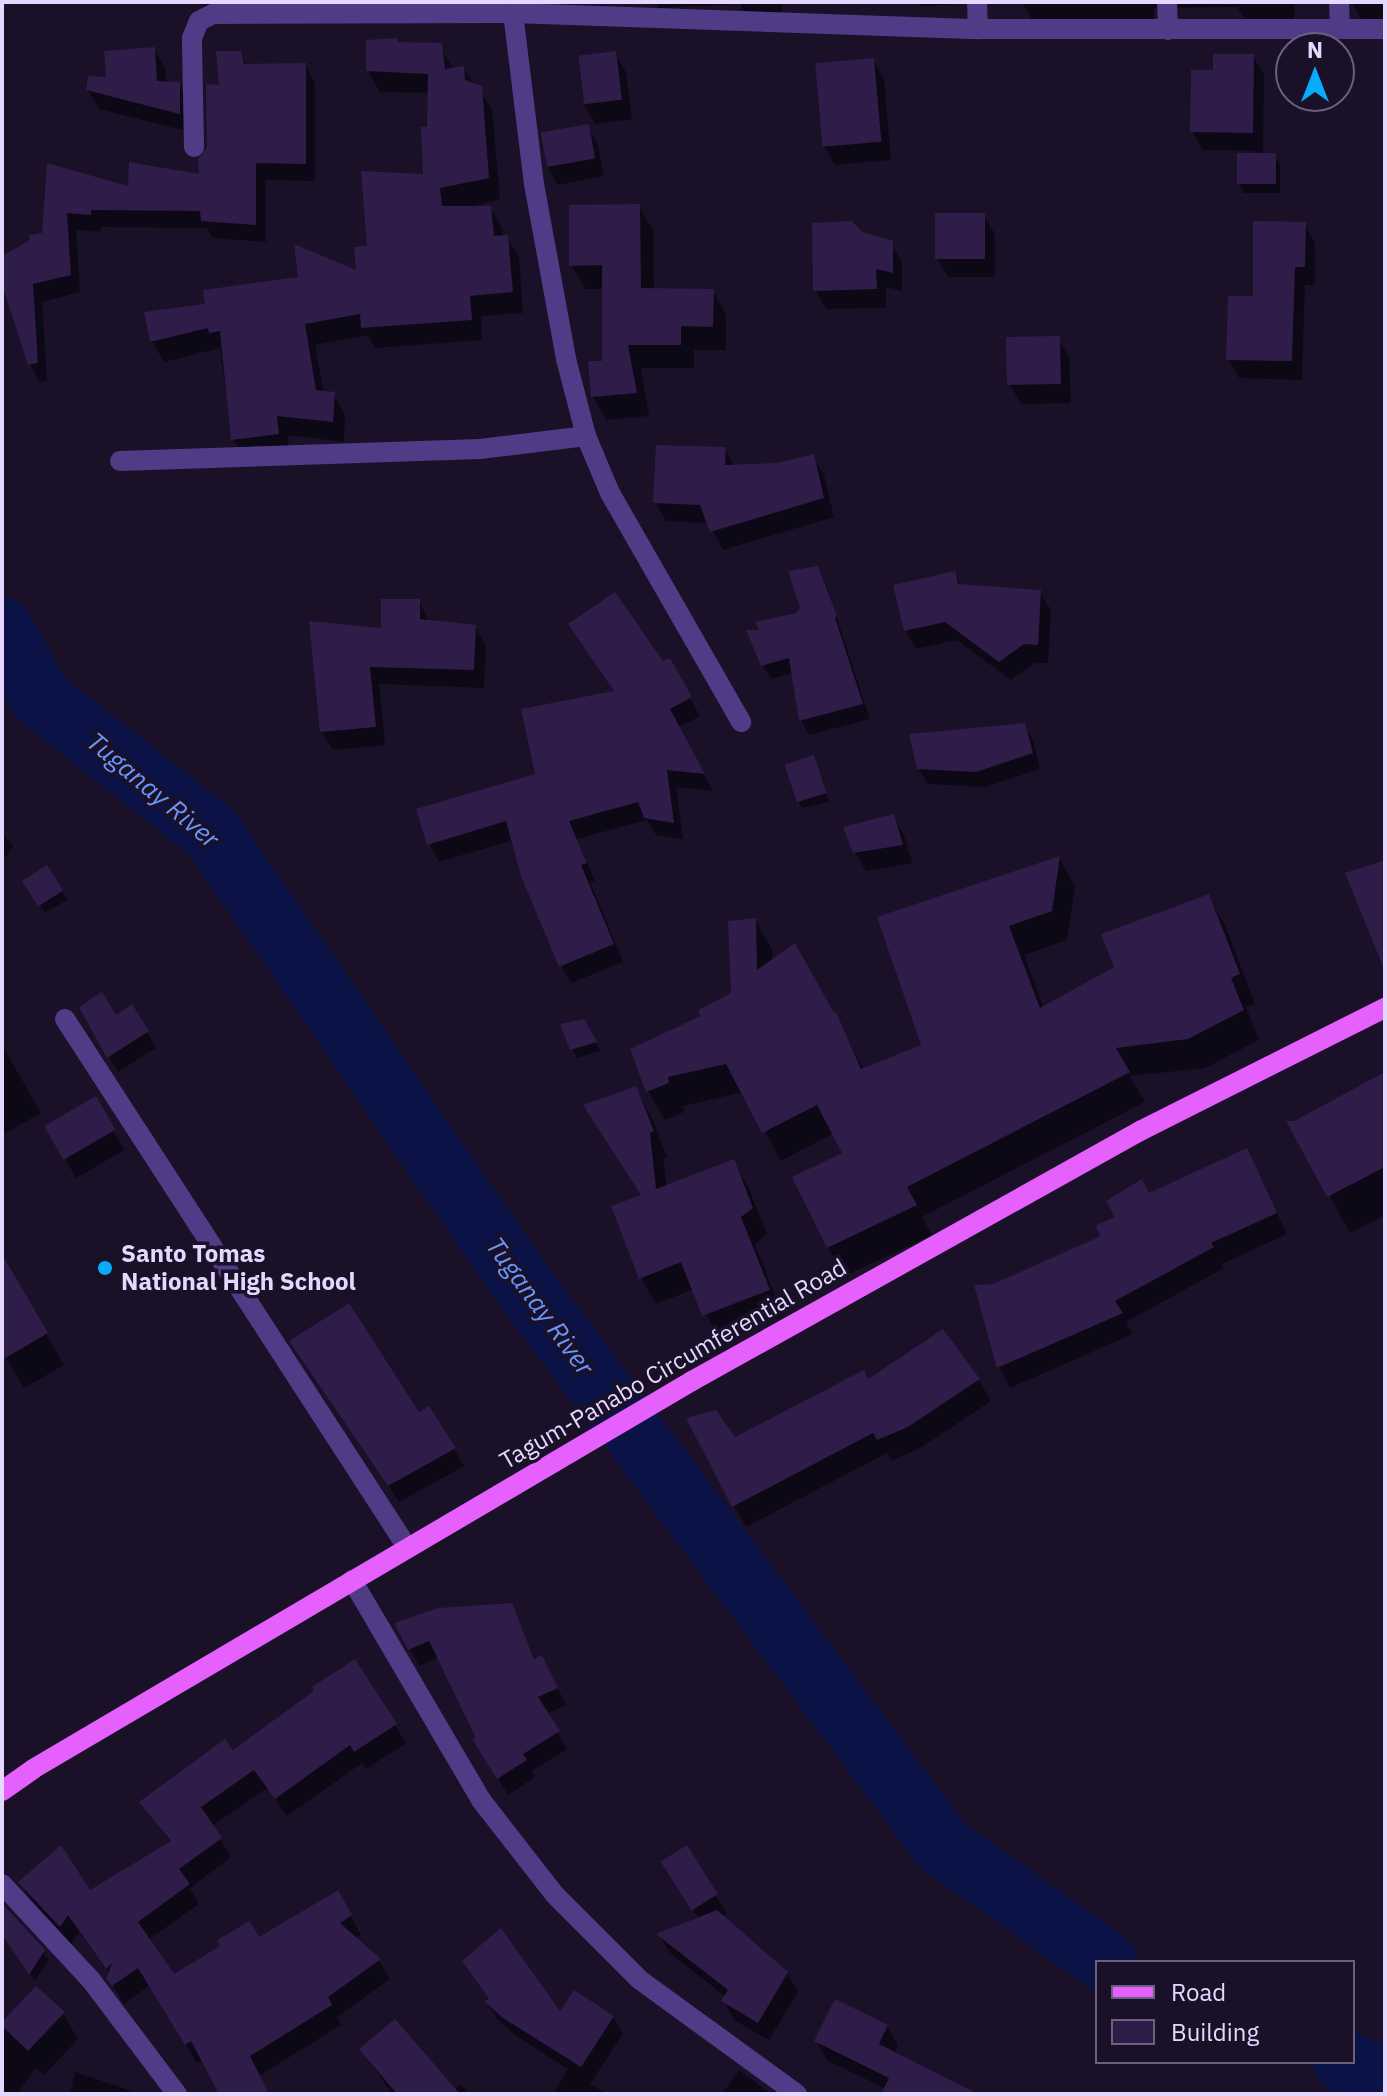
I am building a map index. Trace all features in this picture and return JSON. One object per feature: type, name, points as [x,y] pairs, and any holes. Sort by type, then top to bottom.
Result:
[{"type":"main road","name":"Tagum-Panabo Circumferential Road","points":[[2,1791],[33,1769],[692,1381],[1140,1131],[1385,1008]]},
{"type":"street","points":[[977,2],[978,29]]},
{"type":"street","points":[[1167,2],[1168,30]]},
{"type":"street","points":[[1339,2],[1340,29]]},
{"type":"street","points":[[194,147],[192,38],[199,21],[213,14],[804,12],[978,29],[1385,29]]},
{"type":"street","points":[[513,13],[534,184],[566,359],[586,436],[610,493],[741,722]]},
{"type":"street","points":[[120,461],[480,449],[586,436]]},
{"type":"street","points":[[65,1019],[407,1547]]},
{"type":"street","points":[[352,1580],[481,1800],[555,1895],[640,1980],[797,2094]]},
{"type":"street","points":[[2,1884],[91,1980],[177,2094]]},
{"type":"building","points":[[397,38],[397,42],[442,43],[445,69],[464,66],[465,80],[482,86],[489,178],[440,188],[442,206],[491,206],[494,236],[508,235],[513,292],[470,296],[472,320],[361,328],[360,314],[305,324],[316,390],[335,392],[333,422],[277,416],[279,434],[231,440],[220,331],[209,333],[208,328],[150,342],[144,312],[205,304],[203,290],[298,277],[294,244],[356,270],[354,247],[367,246],[361,171],[423,174],[421,127],[427,127],[428,74],[366,71],[366,40]]},
{"type":"building","points":[[155,47],[157,81],[180,82],[180,114],[86,90],[88,76],[106,77],[104,51]]},
{"type":"building","points":[[216,51],[241,51],[244,64],[306,63],[306,164],[256,163],[256,225],[201,221],[200,211],[91,210],[91,215],[67,213],[71,275],[33,284],[38,363],[28,365],[2,284],[2,256],[30,240],[29,235],[42,233],[47,163],[128,186],[129,162],[199,174],[198,159],[207,147],[206,84],[219,85]]},
{"type":"building","points":[[616,51],[622,100],[584,104],[578,56]]},
{"type":"building","points":[[1213,54],[1254,54],[1253,133],[1190,132],[1191,70],[1213,70]]},
{"type":"building","points":[[874,58],[881,142],[823,147],[815,63]]},
{"type":"building","points":[[589,124],[595,158],[547,167],[541,133]]},
{"type":"building","points":[[1237,153],[1276,153],[1276,184],[1237,184]]},
{"type":"building","points":[[640,204],[641,288],[714,289],[713,327],[681,326],[681,345],[628,345],[637,393],[591,397],[588,361],[602,361],[602,265],[569,266],[569,205]]},
{"type":"building","points":[[935,213],[985,213],[985,259],[935,259]]},
{"type":"building","points":[[852,221],[862,232],[893,241],[893,273],[876,269],[877,289],[813,291],[812,223]]},
{"type":"building","points":[[1253,221],[1306,222],[1305,267],[1295,267],[1292,361],[1226,360],[1228,296],[1253,296]]},
{"type":"building","points":[[1060,336],[1061,384],[1007,385],[1006,337]]},
{"type":"building","points":[[656,445],[726,447],[725,465],[777,463],[814,454],[824,498],[710,532],[700,505],[653,503]]},
{"type":"building","points":[[818,566],[837,616],[835,618],[863,704],[799,721],[789,658],[761,666],[746,630],[759,630],[755,622],[796,613],[800,608],[788,571]]},
{"type":"building","points":[[955,571],[958,584],[1041,590],[1038,645],[1024,644],[999,662],[945,622],[904,631],[893,585]]},
{"type":"building","points":[[615,592],[663,661],[670,658],[692,697],[670,709],[705,774],[667,770],[674,823],[644,818],[638,802],[569,821],[587,863],[581,865],[614,944],[559,967],[521,876],[506,821],[427,845],[416,809],[535,774],[521,709],[614,691],[568,624]]},
{"type":"building","points":[[381,599],[420,599],[420,619],[476,625],[474,670],[370,667],[376,727],[320,732],[309,621],[381,628]]},
{"type":"building","points":[[1025,723],[1033,753],[976,772],[917,769],[909,734]]},
{"type":"building","points":[[814,755],[826,793],[797,803],[785,765]]},
{"type":"building","points":[[894,814],[903,845],[853,853],[843,827]]},
{"type":"building","points":[[1060,856],[1052,911],[1009,926],[1040,1008],[1114,967],[1101,934],[1209,894],[1240,974],[1231,978],[1244,1010],[1188,1039],[1116,1048],[1130,1072],[907,1187],[917,1205],[827,1248],[792,1177],[842,1153],[817,1105],[762,1133],[726,1064],[668,1077],[669,1083],[646,1092],[630,1049],[701,1016],[698,1010],[731,993],[728,921],[756,918],[757,970],[795,943],[836,1012],[861,1069],[921,1045],[877,917]]},
{"type":"building","points":[[1385,860],[1385,969],[1384,969],[1345,873]]},
{"type":"building","points":[[47,865],[63,890],[38,906],[22,881]]},
{"type":"building","points":[[102,992],[116,1015],[132,1004],[149,1031],[107,1058],[79,1007]]},
{"type":"building","points":[[584,1019],[597,1042],[570,1050],[560,1024]]},
{"type":"building","points":[[1385,1072],[1385,1167],[1327,1197],[1286,1121],[1294,1121]]},
{"type":"building","points":[[636,1086],[654,1131],[650,1133],[656,1189],[734,1159],[753,1208],[741,1217],[770,1290],[702,1316],[681,1262],[639,1279],[611,1206],[641,1195],[583,1105]]},
{"type":"building","points":[[96,1096],[116,1130],[64,1160],[44,1126]]},
{"type":"building","points":[[1247,1148],[1277,1213],[1211,1243],[1214,1247],[1115,1301],[1123,1313],[997,1368],[974,1285],[993,1284],[1101,1236],[1095,1226],[1115,1217],[1106,1201],[1142,1179],[1149,1193]]},
{"type":"building","points":[[2,1254],[48,1333],[2,1360]]},
{"type":"building","points":[[349,1303],[419,1412],[429,1406],[456,1448],[388,1486],[289,1341]]},
{"type":"building","points":[[943,1329],[980,1379],[908,1427],[877,1440],[873,1433],[732,1507],[686,1418],[716,1410],[735,1437],[864,1370],[868,1379]]},
{"type":"building","points":[[512,1603],[534,1659],[542,1655],[558,1688],[538,1697],[560,1731],[523,1754],[527,1760],[497,1779],[472,1739],[476,1738],[429,1641],[408,1650],[394,1623],[438,1608]]},
{"type":"building","points":[[355,1659],[397,1724],[354,1752],[350,1745],[275,1799],[254,1770],[201,1807],[222,1838],[179,1869],[190,1884],[138,1922],[174,1974],[220,1946],[217,1940],[250,1921],[259,1937],[338,1890],[352,1915],[340,1923],[381,1959],[328,1997],[332,2005],[250,2056],[269,2094],[219,2094],[191,2041],[185,2045],[138,1968],[112,1986],[106,1979],[112,1963],[106,1969],[68,1915],[60,1927],[18,1882],[61,1845],[90,1890],[171,1841],[139,1802],[225,1739],[233,1750],[314,1691],[312,1687]]},
{"type":"building","points":[[687,1845],[718,1894],[691,1911],[661,1861]]},
{"type":"building","points":[[2,1903],[45,1950],[29,1975],[2,1934]]},
{"type":"building","points":[[717,1910],[788,1972],[758,2023],[721,2001],[728,1990],[656,1934]]},
{"type":"building","points":[[501,1928],[560,2011],[574,1990],[614,2016],[581,2067],[503,2018],[484,2001],[489,1999],[462,1961]]},
{"type":"building","points":[[36,1986],[65,2012],[28,2051],[2,2026],[2,2022]]},
{"type":"building","points":[[835,1999],[888,2025],[879,2044],[978,2094],[881,2094],[889,2078],[814,2041]]},
{"type":"building","points":[[395,2019],[460,2094],[397,2094],[359,2049]]},
{"type":"waterway","name":"Tuganay River","points":[[2,628],[41,698],[212,833],[517,1277],[943,1846],[1103,1960]]},
{"type":"waterway","name":"Tuganay River","points":[[1349,2064],[1385,2079]]},
{"type":"place","name":"Santo Tomas National High School","points":[[105,1268]]}]
